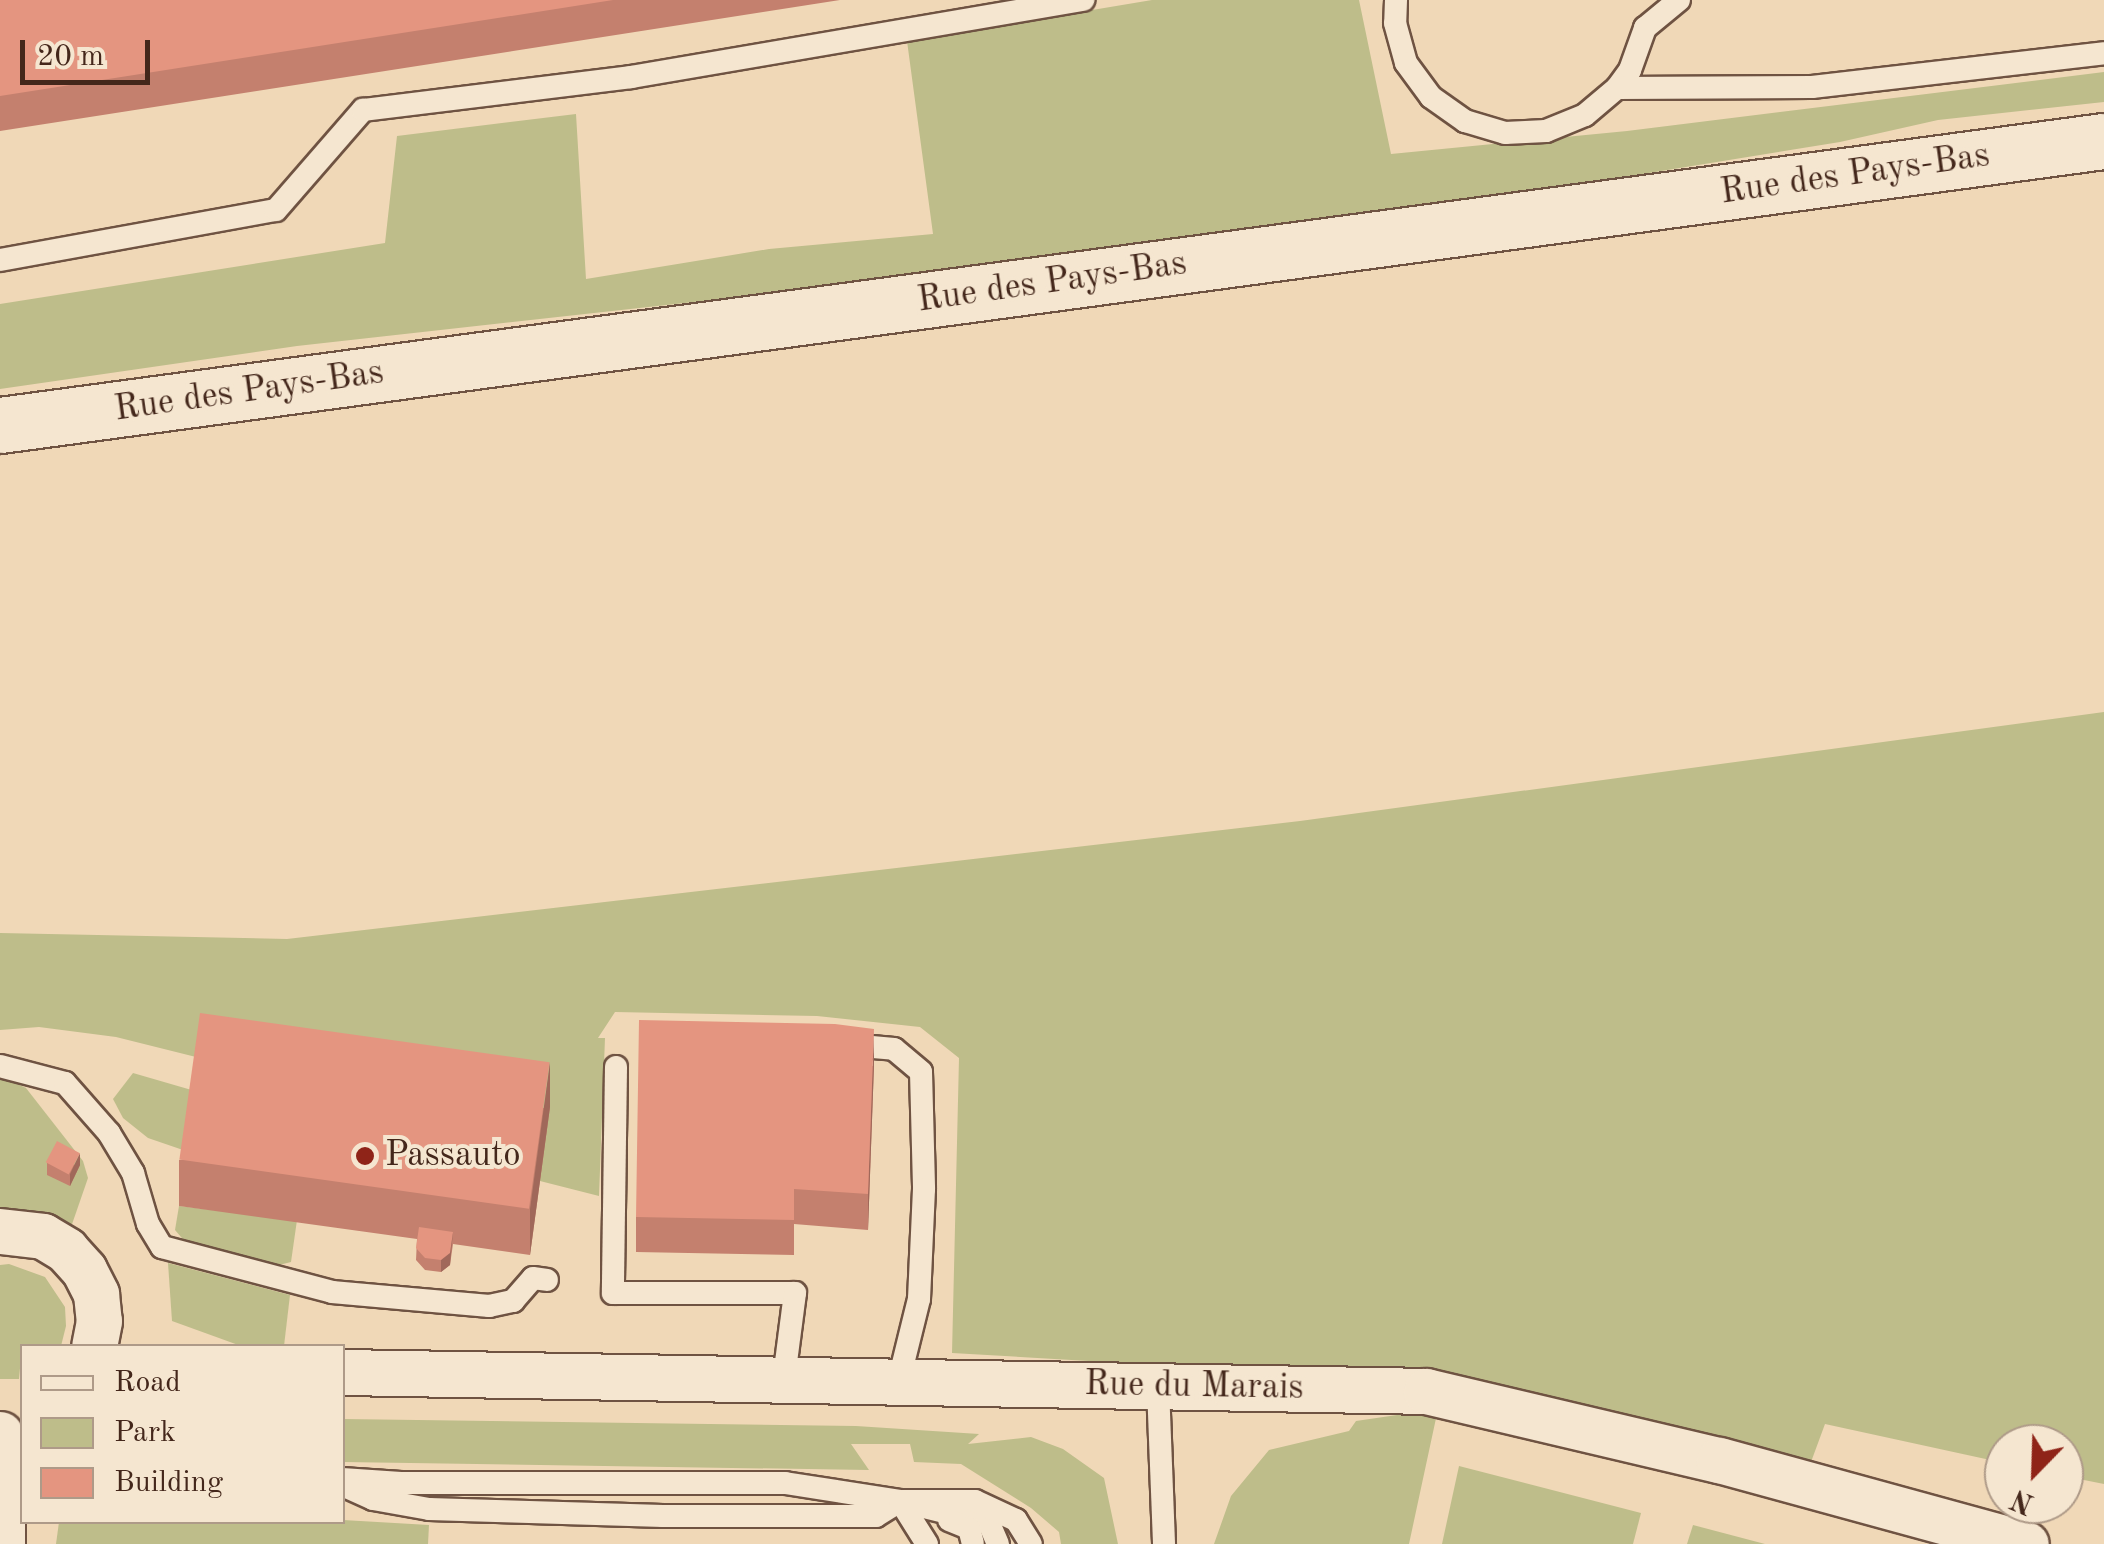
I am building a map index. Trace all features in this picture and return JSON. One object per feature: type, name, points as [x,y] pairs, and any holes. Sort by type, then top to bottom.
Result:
[{"type":"street","name":"Rue des Pays-Bas","points":[[0,425],[2104,141]]},
{"type":"street","points":[[0,1231],[43,1236],[66,1250],[84,1270],[96,1294],[99,1321],[94,1344]]},
{"type":"street","name":"Rue du Marais","points":[[345,1372],[1426,1391],[1720,1460],[1915,1529],[2026,1544]]},
{"type":"street","points":[[0,1434],[2,1544]]},
{"type":"lane","points":[[0,260],[276,210],[363,110],[631,77],[1083,0]]},
{"type":"lane","points":[[1396,0],[1394,22],[1406,63],[1431,96],[1465,121],[1505,133],[1546,131],[1585,116],[1617,88],[1634,60],[1644,28],[1679,0]]},
{"type":"lane","points":[[1617,88],[1812,87],[2104,54]]},
{"type":"lane","points":[[860,1046],[894,1048],[920,1072],[924,1189],[919,1299],[900,1380]]},
{"type":"lane","points":[[0,1066],[65,1083],[110,1133],[133,1173],[148,1224],[162,1247],[332,1292],[489,1306],[513,1301],[533,1278],[548,1280]]},
{"type":"lane","points":[[616,1067],[613,1293],[795,1293],[784,1378]]},
{"type":"lane","points":[[1158,1387],[1164,1544]]},
{"type":"lane","points":[[345,1482],[785,1483],[900,1501],[989,1523],[998,1544]]},
{"type":"lane","points":[[345,1484],[373,1499],[429,1508],[644,1516],[876,1516],[900,1501],[975,1500],[1016,1520],[1030,1544]]},
{"type":"lane","points":[[900,1501],[928,1544]]},
{"type":"lane","points":[[900,1501],[947,1531],[952,1544]]},
{"type":"lane","points":[[900,1501],[969,1528],[973,1544]]},
{"type":"green space","points":[[1152,0],[1359,0],[1391,154],[1627,131],[2104,72],[2104,102],[1938,120],[1840,142],[1421,210],[919,277],[297,346],[0,389],[0,304],[385,243],[397,136],[576,114],[586,279],[769,249],[933,234],[907,41]]},
{"type":"green space","points":[[2104,712],[2104,1484],[2084,1480],[2084,1424],[1984,1424],[1984,1459],[1825,1424],[1811,1462],[1447,1382],[952,1353],[959,1058],[920,1027],[817,1016],[615,1012],[598,1038],[605,1038],[599,1196],[540,1181],[200,1058],[116,1037],[39,1027],[0,1030],[0,933],[287,939],[1300,821]]},
{"type":"green space","points":[[133,1073],[195,1091],[183,1150],[148,1138],[123,1118],[113,1099]]},
{"type":"green space","points":[[0,1076],[26,1088],[83,1161],[88,1178],[70,1230],[0,1215]]},
{"type":"green space","points":[[179,1206],[297,1220],[291,1262],[267,1268],[187,1244],[175,1230]]},
{"type":"green space","points":[[168,1263],[290,1295],[284,1344],[235,1344],[172,1321]]},
{"type":"green space","points":[[9,1264],[45,1277],[65,1307],[62,1344],[20,1344],[19,1379],[0,1379],[0,1265]]},
{"type":"green space","points":[[1438,1409],[1409,1544],[1214,1544],[1231,1496],[1269,1450],[1349,1431],[1356,1421]]},
{"type":"green space","points":[[345,1419],[856,1426],[979,1434],[968,1444],[1031,1437],[1063,1449],[1104,1478],[1118,1544],[1061,1544],[1059,1532],[1031,1508],[961,1464],[914,1462],[910,1444],[851,1444],[869,1470],[345,1462]]},
{"type":"green space","points":[[1459,1466],[1641,1513],[1633,1544],[1442,1544]]},
{"type":"green space","points":[[345,1520],[429,1525],[428,1544],[56,1544],[59,1524],[345,1524]]},
{"type":"green space","points":[[1693,1525],[1765,1544],[1687,1544]]},
{"type":"building","points":[[0,0],[613,0],[0,96]]},
{"type":"building","name":"Passauto","points":[[200,1013],[550,1062],[529,1209],[179,1160]]},
{"type":"building","points":[[639,1020],[835,1024],[874,1029],[868,1194],[794,1189],[794,1220],[636,1217]]},
{"type":"building","points":[[57,1141],[80,1153],[69,1174],[46,1162]]},
{"type":"building","points":[[419,1227],[453,1232],[450,1253],[441,1260],[425,1258],[416,1248]]},
{"type":"place","name":"Passauto","points":[[365,1156]]}]
